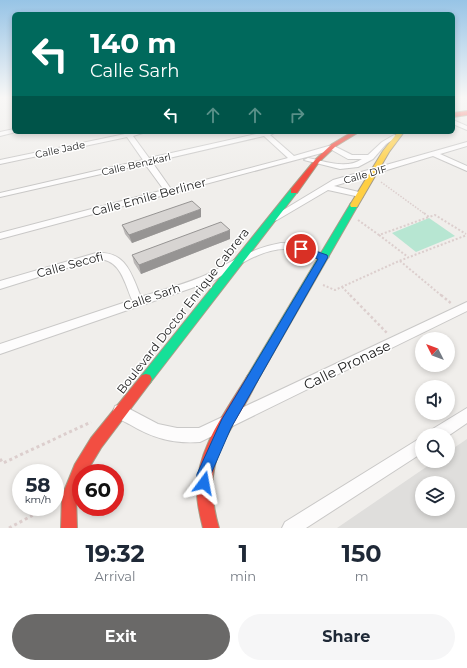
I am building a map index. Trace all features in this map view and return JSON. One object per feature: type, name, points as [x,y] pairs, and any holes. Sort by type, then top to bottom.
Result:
[{"type":"main road","name":"Boulevard Doctor Enrique Cabrera","points":[[69,528],[69,496],[80,469],[120,411],[317,161],[332,147],[353,134]]},
{"type":"main road","points":[[211,528],[204,504],[204,474],[226,424],[360,195],[398,134]]},
{"type":"street","points":[[455,123],[467,128]]},
{"type":"street","points":[[0,134],[12,131]]},
{"type":"street","name":"Calle Jade","points":[[0,162],[124,134]]},
{"type":"street","points":[[129,134],[169,192]]},
{"type":"street","points":[[265,134],[296,158],[350,168],[358,166],[370,157],[384,142],[398,134]]},
{"type":"street","name":"Calle Benzkarl","points":[[0,196],[265,134]]},
{"type":"street","name":"Calle DIF","points":[[270,220],[336,182],[373,174],[467,144]]},
{"type":"street","points":[[332,147],[351,157],[370,157]]},
{"type":"street","name":"Calle Emile Berliner","points":[[0,236],[296,158],[332,147]]},
{"type":"street","points":[[435,154],[467,169]]},
{"type":"street","points":[[327,187],[360,195]]},
{"type":"street","name":"Calle Sarh","points":[[0,349],[211,277],[239,259],[272,249],[288,246],[324,257]]},
{"type":"street","name":"Calle Secofi","points":[[0,285],[96,256],[108,255],[119,262],[138,302]]},
{"type":"street","name":"Calle Pronase","points":[[120,411],[146,426],[164,434],[183,436],[200,435],[226,424],[463,308]]},
{"type":"street","points":[[447,428],[467,415]]},
{"type":"street","points":[[291,528],[415,448]]},
{"type":"path","points":[[373,174],[429,217]]},
{"type":"path","points":[[350,213],[408,257]]},
{"type":"path","points":[[379,235],[435,215],[467,235]]},
{"type":"path","points":[[310,281],[335,290],[408,257],[467,235]]},
{"type":"path","points":[[399,261],[463,308]]},
{"type":"path","points":[[342,287],[395,341]]},
{"type":"path","points":[[0,459],[3,463],[94,420]]},
{"type":"path","points":[[9,528],[31,516]]},
{"type":"shaded area","points":[[467,439],[467,528],[337,528],[425,468],[455,468],[455,447]]},
{"type":"green space","points":[[429,218],[455,236],[416,252],[392,233]]},
{"type":"building","points":[[192,201],[201,209],[129,235],[122,225]]},
{"type":"building","points":[[221,222],[230,230],[139,265],[132,255]]},
{"type":"traffic: fast","points":[[146,379],[294,191]]},
{"type":"traffic: fast","points":[[252,379],[354,205]]},
{"type":"traffic: slow","points":[[354,205],[386,151],[399,134]]},
{"type":"traffic: jam","points":[[294,191],[317,161],[334,145],[353,134]]},
{"type":"traffic: jam","points":[[69,528],[69,496],[80,469],[96,443],[146,379]]},
{"type":"traffic: jam","points":[[211,528],[204,496],[206,472],[215,444],[252,379]]},
{"type":"route","points":[[204,483],[204,474],[226,424],[324,257],[301,249]]}]
